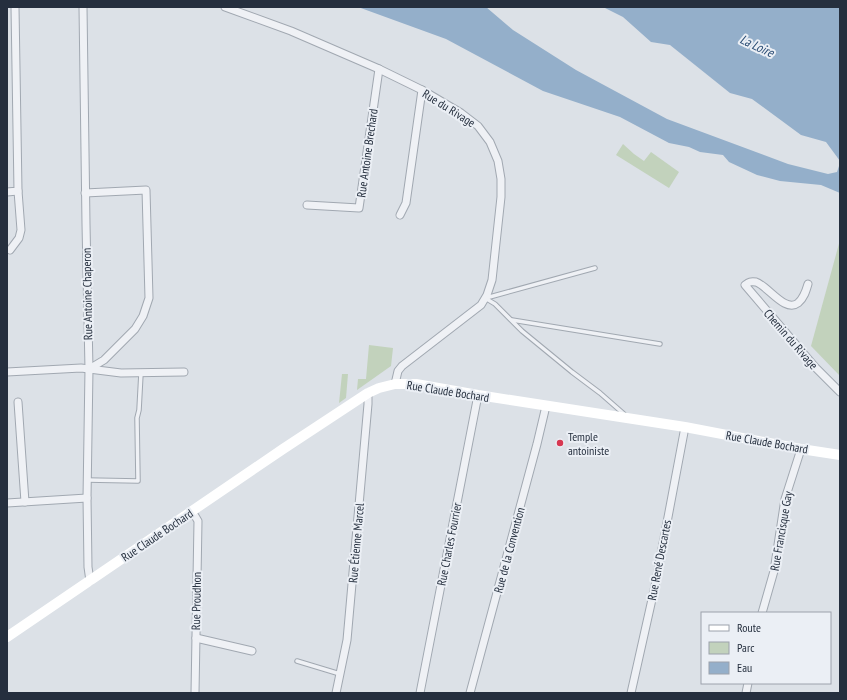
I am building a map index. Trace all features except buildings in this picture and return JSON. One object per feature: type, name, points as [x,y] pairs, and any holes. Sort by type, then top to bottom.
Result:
[{"type":"main road","name":"Rue Claude Bochard","points":[[7,637],[276,453],[368,393],[379,388],[395,384],[416,384],[478,396],[685,427],[840,455]]},
{"type":"street","points":[[10,250],[19,238],[22,230],[18,191],[15,7]]},
{"type":"street","name":"Rue Antoine Chaperon","points":[[83,7],[89,369],[87,498],[88,567],[90,581]]},
{"type":"street","name":"Rue du Rivage","points":[[225,7],[291,31],[379,69],[422,90],[461,113],[478,126],[490,142],[498,161],[501,179],[501,197],[492,280],[485,298],[481,305],[402,366],[398,371],[395,384]]},
{"type":"street","name":"Rue Antoine Brechard","points":[[307,205],[359,208],[379,69]]},
{"type":"street","points":[[400,215],[406,203],[422,90]]},
{"type":"street","points":[[85,192],[146,190],[149,290],[149,298],[143,316],[135,329],[104,360],[89,369]]},
{"type":"street","points":[[7,192],[18,191]]},
{"type":"street","name":"Chemin du Rivage","points":[[808,284],[802,300],[795,305],[782,302],[755,281],[745,285],[815,367],[840,392]]},
{"type":"street","points":[[7,372],[81,368],[120,373],[184,372]]},
{"type":"street","name":"Rue Étienne Marcel","points":[[336,693],[347,640],[368,393]]},
{"type":"street","name":"Rue Charles Fourrier","points":[[420,693],[478,396]]},
{"type":"street","points":[[18,402],[25,502]]},
{"type":"street","name":"Rue de la Convention","points":[[470,693],[546,406]]},
{"type":"street","name":"Rue René Descartes","points":[[631,693],[654,586],[685,427]]},
{"type":"street","name":"Rue Francisque Gay","points":[[762,612],[774,571],[785,499],[801,449]]},
{"type":"street","points":[[7,503],[87,498]]},
{"type":"street","name":"Rue Proudhon","points":[[192,511],[198,521],[195,693]]},
{"type":"street","points":[[196,638],[252,651]]},
{"type":"lane","points":[[485,298],[595,268]]},
{"type":"lane","points":[[485,298],[495,304],[522,331],[600,393],[628,418]]},
{"type":"lane","points":[[510,319],[660,344]]},
{"type":"lane","points":[[87,480],[138,481],[137,418],[139,410],[141,373]]},
{"type":"lane","points":[[297,661],[340,674]]},
{"type":"green space","points":[[623,144],[644,161],[651,152],[679,172],[669,188],[616,155]]},
{"type":"green space","points":[[840,240],[840,376],[811,346]]},
{"type":"green space","points":[[369,345],[393,348],[391,366],[357,390],[358,379],[366,379]]},
{"type":"green space","points":[[342,374],[348,374],[346,398],[339,403]]},
{"type":"water","points":[[358,7],[486,7],[513,30],[576,70],[667,119],[788,164],[828,174],[837,172],[840,163],[840,193],[821,185],[780,181],[757,175],[729,162],[723,155],[700,152],[689,147],[669,143],[620,117],[543,91],[446,39]]},
{"type":"water","name":"La Loire","points":[[603,7],[840,7],[840,161],[826,142],[801,135],[752,99],[730,93],[670,45],[651,42],[623,17]]},
{"type":"place","name":"Temple antoiniste","points":[[560,443]]}]
